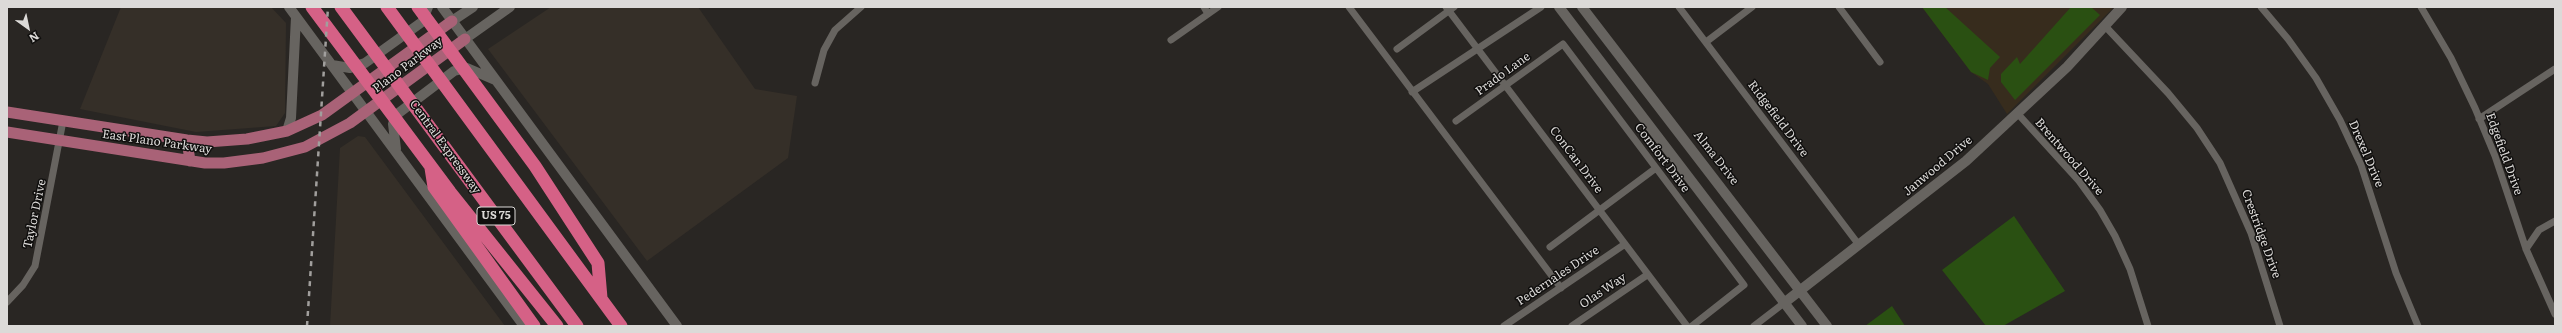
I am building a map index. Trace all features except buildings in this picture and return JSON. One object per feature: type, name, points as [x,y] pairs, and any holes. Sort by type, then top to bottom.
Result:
[{"type":"highway","points":[[312,7],[431,166],[557,326]]},
{"type":"highway","name":"Central Expressway","points":[[341,7],[577,326]]},
{"type":"highway","name":"US 75","points":[[387,7],[621,326]]},
{"type":"highway","points":[[418,7],[535,166],[598,263],[601,298]]},
{"type":"highway","points":[[431,166],[434,187],[534,326]]},
{"type":"main road","points":[[289,7],[332,65],[356,91],[370,110],[397,155],[524,326]]},
{"type":"main road","points":[[332,65],[342,67],[358,66],[365,63],[422,22],[428,7]]},
{"type":"main road","points":[[442,7],[452,21],[461,42],[495,80],[677,326]]},
{"type":"main road","points":[[452,21],[473,7]]},
{"type":"main road","points":[[461,42],[510,7]]},
{"type":"main road","points":[[1559,7],[1802,326]]},
{"type":"main road","name":"Alma Drive","points":[[1582,7],[1801,289],[1827,326]]},
{"type":"main road","name":"Janwood Drive","points":[[1784,303],[1966,160],[2018,114],[2122,7]]},
{"type":"main road","points":[[287,131],[291,118],[296,17]]},
{"type":"main road","name":"Plano Parkway","points":[[356,91],[452,21]]},
{"type":"main road","name":"Plano Parkway","points":[[370,110],[461,42]]},
{"type":"main road","points":[[397,155],[392,134],[393,124],[396,115],[405,106],[454,70],[460,68],[475,71],[495,80]]},
{"type":"main road","name":"East Plano Parkway","points":[[7,112],[187,140],[207,142],[247,140],[287,131],[322,115],[356,91]]},
{"type":"main road","name":"East Plano Parkway","points":[[7,132],[61,142],[190,161],[224,163],[284,153],[319,140],[370,110]]},
{"type":"main road","points":[[187,140],[190,161]]},
{"type":"street","points":[[815,83],[824,50],[835,30],[861,7]]},
{"type":"street","points":[[1204,7],[1208,14]]},
{"type":"street","points":[[1170,40],[1218,7]]},
{"type":"street","points":[[1349,7],[1561,288]]},
{"type":"street","points":[[1412,92],[1541,7]]},
{"type":"street","name":"Ridgefield Drive","points":[[1679,7],[1859,245]]},
{"type":"street","points":[[1706,42],[1752,7]]},
{"type":"street","points":[[1839,7],[1880,62]]},
{"type":"street","name":"Drexel Drive","points":[[2261,7],[2288,39],[2316,78],[2340,120],[2361,165],[2396,273],[2418,326]]},
{"type":"street","name":"Edgefield Drive","points":[[2421,7],[2451,58],[2479,118],[2495,156],[2526,249],[2555,314]]},
{"type":"street","points":[[1397,49],[1450,8]]},
{"type":"street","name":"ConCan Drive","points":[[1450,8],[1478,49],[1600,210],[1647,275],[1687,326]]},
{"type":"street","name":"Crestridge Drive","points":[[2104,26],[2168,93],[2197,128],[2220,163],[2251,233],[2280,326]]},
{"type":"street","name":"Prado Lane","points":[[1456,121],[1563,44]]},
{"type":"street","name":"Comfort Drive","points":[[1563,44],[1744,286],[1692,326]]},
{"type":"street","points":[[2479,118],[2555,69]]},
{"type":"street","name":"Brentwood Drive","points":[[2018,114],[2079,181],[2100,210],[2115,236],[2130,269],[2148,326]]},
{"type":"street","name":"Taylor Drive","points":[[7,302],[23,285],[35,266],[61,142],[63,121]]},
{"type":"street","points":[[1550,247],[1656,168]]},
{"type":"street","points":[[2526,249],[2539,230],[2555,221]]},
{"type":"street","name":"Pedernales Drive","points":[[1504,326],[1625,244]]},
{"type":"street","name":"Olas Way","points":[[1572,326],[1647,275]]},
{"type":"street","name":"Janwood Drive","points":[[1754,326],[1784,303]]},
{"type":"shaded area","points":[[121,7],[271,7],[286,23],[285,113],[276,126],[196,132],[80,109]]},
{"type":"shaded area","points":[[551,7],[698,7],[755,89],[797,96],[788,158],[647,261],[488,49]]},
{"type":"shaded area","points":[[1922,7],[2114,7],[2007,114],[1988,84],[1971,72]]},
{"type":"shaded area","points":[[358,136],[365,137],[505,326],[330,326],[340,148]]},
{"type":"green space","points":[[1922,7],[1945,7],[2000,57],[1990,68],[1988,80],[1971,72]]},
{"type":"green space","points":[[2071,7],[2091,7],[2100,15],[2015,100],[2001,82],[2001,74],[2017,57],[2020,64]]},
{"type":"green space","points":[[2014,216],[2065,291],[2003,326],[1986,326],[1942,270]]},
{"type":"green space","points":[[1892,306],[1905,326],[1865,326]]},
{"type":"railway","points":[[307,326],[328,7]]}]
